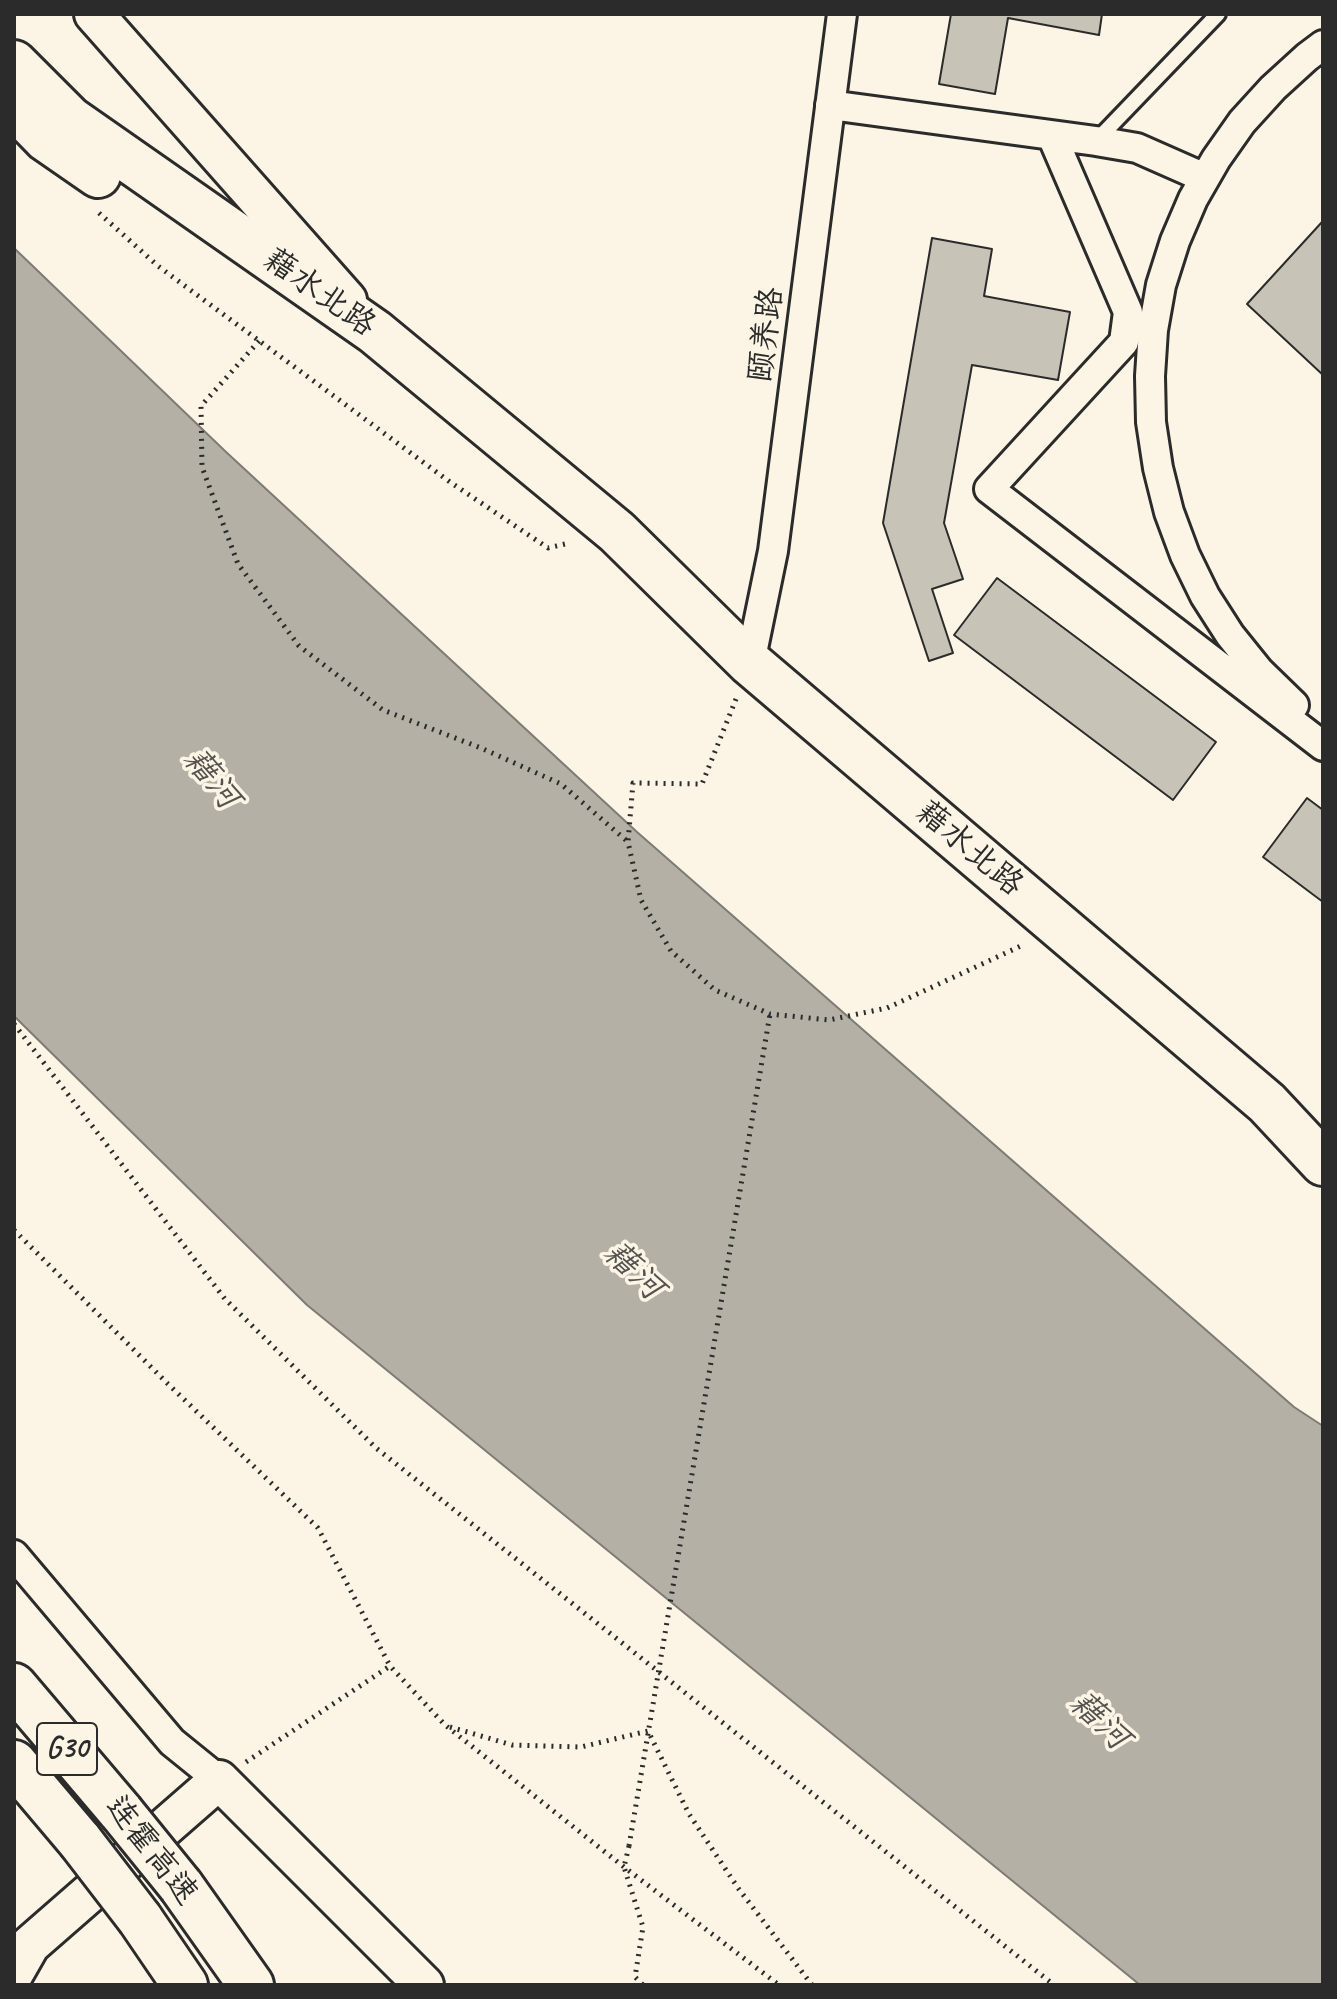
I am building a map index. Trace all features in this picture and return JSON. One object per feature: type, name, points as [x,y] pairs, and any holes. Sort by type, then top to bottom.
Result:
[{"type":"main road","name":"藉水北路","points":[[14,63],[70,119],[375,332],[617,532],[750,663],[1267,1103],[1323,1163]]},
{"type":"main road","name":"藉水北路","points":[[14,106],[46,139],[617,532]]},
{"type":"main road","name":"连霍高速","points":[[14,1686],[181,1886],[251,1985]]},
{"type":"main road","name":"连霍高速","points":[[14,1763],[80,1841],[140,1919],[185,1985]]},
{"type":"street","points":[[94,14],[375,332]]},
{"type":"street","name":"颐养路","points":[[750,663],[773,551],[842,14]]},
{"type":"street","points":[[1323,45],[1273,88],[1242,122],[1193,199],[1161,285],[1153,330],[1150,376],[1150,407],[1158,468],[1169,512],[1205,596],[1230,635],[1259,671],[1323,728]]},
{"type":"street","points":[[830,105],[1137,148],[1205,178]]},
{"type":"street","points":[[1052,136],[1128,312],[1124,342],[989,489],[1323,746]]},
{"type":"street","points":[[14,1555],[172,1742],[219,1780],[424,1985]]},
{"type":"street","points":[[14,1973],[30,1945],[219,1780]]},
{"type":"lane","points":[[1096,141],[1218,14]]},
{"type":"path","points":[[92,207],[158,266],[450,482],[548,548],[617,532]]},
{"type":"path","points":[[259,341],[201,406],[202,467],[238,564],[299,646],[383,710],[481,748],[561,784],[628,842]]},
{"type":"path","points":[[750,663],[702,784],[633,783],[628,842],[641,900],[671,951],[715,990],[770,1014],[829,1020],[887,1008],[1060,927]]},
{"type":"path","points":[[643,1985],[635,1977],[643,1927],[624,1867],[770,1014]]},
{"type":"path","points":[[14,1024],[225,1299],[376,1448],[1054,1985]]},
{"type":"path","points":[[14,1230],[318,1528],[390,1666],[445,1725],[779,1985]]},
{"type":"path","points":[[219,1780],[390,1666]]},
{"type":"path","points":[[445,1725],[512,1745],[581,1747],[648,1731]]},
{"type":"path","points":[[648,1731],[689,1814],[738,1888],[812,1985]]},
{"type":"water","name":"藉河","points":[[14,248],[225,451],[637,832],[1294,1407],[1323,1426],[1323,1985],[1140,1985],[307,1305],[14,1016]]},
{"type":"building","points":[[951,14],[1102,14],[1099,35],[1008,18],[995,94],[939,84]]},
{"type":"building","points":[[1323,222],[1323,375],[1247,304]]},
{"type":"building","points":[[932,238],[992,249],[984,296],[1070,312],[1058,380],[972,365],[944,523],[963,579],[932,589],[953,653],[929,661],[883,523]]},
{"type":"building","points":[[997,578],[1216,742],[1173,800],[954,635]]},
{"type":"building","points":[[1307,798],[1323,810],[1323,902],[1263,857]]}]
